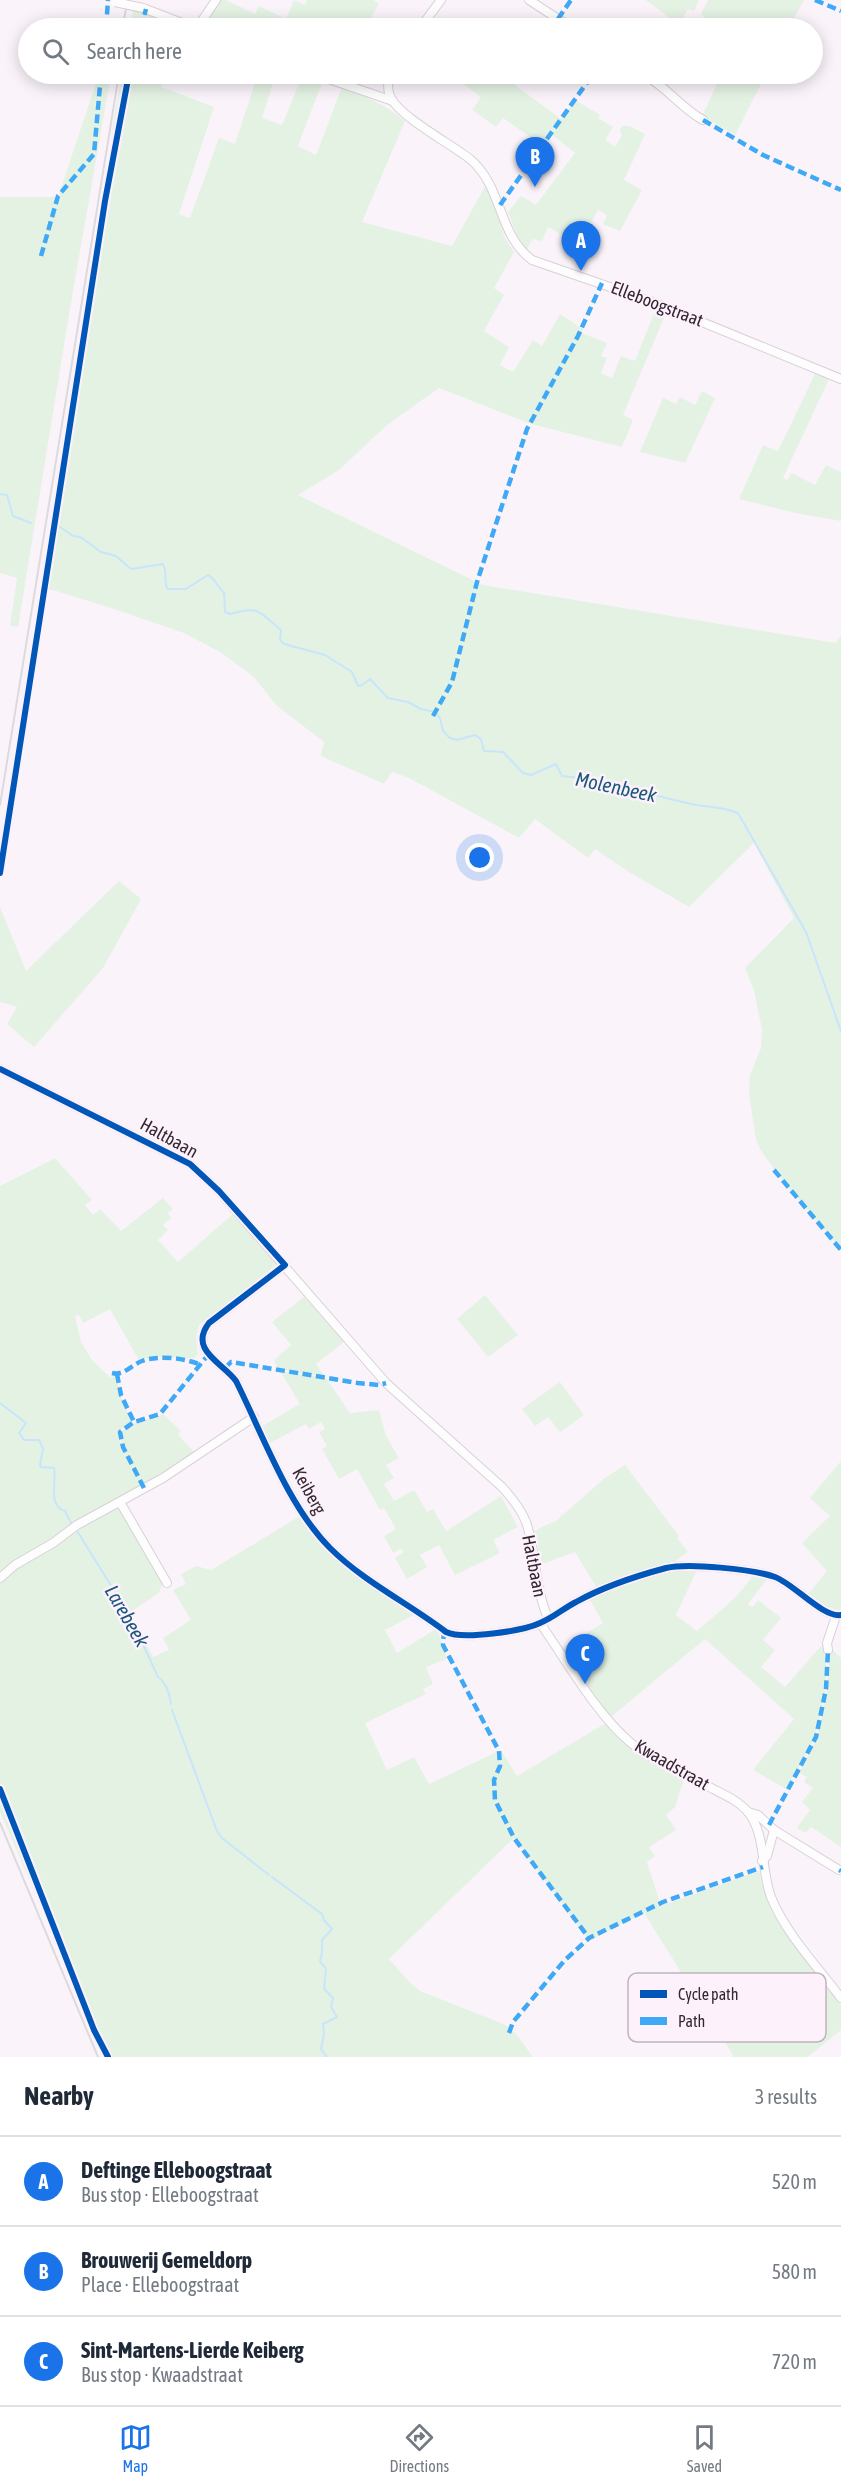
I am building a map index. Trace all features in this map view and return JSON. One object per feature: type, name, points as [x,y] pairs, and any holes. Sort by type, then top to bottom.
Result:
[{"type":"street","points":[[203,18],[216,0]]},
{"type":"street","points":[[428,18],[441,0]]},
{"type":"street","points":[[529,0],[557,18]]},
{"type":"street","points":[[112,1],[143,8],[170,18]]},
{"type":"street","points":[[343,84],[393,101]]},
{"type":"street","points":[[388,84],[393,101]]},
{"type":"street","points":[[658,84],[703,120]]},
{"type":"street","name":"Elleboogstraat","points":[[393,101],[398,109],[470,159],[481,171],[497,196],[510,234],[521,251],[532,260],[654,302],[841,379]]},
{"type":"street","name":"Haltbaan","points":[[0,1069],[190,1164],[219,1191],[386,1383],[494,1479],[517,1504],[532,1548],[544,1621]]},
{"type":"street","name":"Keiberg","points":[[285,1265],[209,1323],[203,1331],[202,1338],[208,1355],[231,1374],[303,1515],[329,1547],[357,1572],[453,1635],[484,1634],[544,1621],[601,1589],[665,1569],[693,1565],[774,1576],[790,1584],[827,1613],[839,1615]]},
{"type":"street","points":[[0,1578],[15,1565],[53,1543],[77,1525],[144,1488],[254,1417]]},
{"type":"street","points":[[120,1502],[167,1583]]},
{"type":"street","points":[[828,1650],[827,1643],[839,1615]]},
{"type":"street","name":"Kwaadstraat","points":[[544,1621],[608,1720],[631,1743],[646,1754],[732,1799],[748,1812],[758,1815],[774,1830],[839,1870]]},
{"type":"street","points":[[748,1812],[757,1829],[767,1885],[779,1914],[823,1973]]},
{"type":"street","points":[[762,1861],[767,1856],[774,1830]]},
{"type":"street","points":[[826,1978],[841,1998]]},
{"type":"green space","points":[[219,0],[226,0],[255,14],[259,6],[284,18],[206,18]]},
{"type":"green space","points":[[294,0],[305,5],[307,0],[373,0],[379,3],[371,18],[286,18]]},
{"type":"green space","points":[[646,0],[699,0],[694,11],[688,9],[683,18],[670,18]]},
{"type":"green space","points":[[708,0],[804,0],[794,18],[703,18],[701,14]]},
{"type":"green space","points":[[133,10],[156,18],[132,18]]},
{"type":"green space","points":[[96,84],[109,84],[18,627],[10,626],[17,578],[0,573],[0,197],[58,197]]},
{"type":"green space","points":[[120,84],[162,84],[161,87],[214,107],[179,214],[190,218],[219,138],[235,144],[255,84],[273,84],[262,118],[282,125],[299,84],[321,84],[298,146],[316,155],[342,87],[375,101],[405,121],[362,222],[452,246],[487,183],[505,238],[514,252],[494,288],[504,295],[484,331],[509,347],[500,365],[513,372],[533,340],[542,346],[560,314],[583,329],[582,333],[607,343],[601,356],[607,358],[601,373],[612,378],[621,356],[635,361],[656,308],[666,313],[623,415],[633,420],[622,447],[531,424],[439,388],[387,425],[339,470],[298,495],[483,585],[836,643],[841,635],[841,1250],[776,1172],[756,1139],[749,1095],[750,1075],[761,1048],[762,1030],[754,991],[745,968],[794,918],[754,843],[689,907],[595,849],[588,858],[535,819],[519,838],[409,778],[392,772],[384,784],[321,756],[324,742],[276,705],[254,677],[220,652],[184,633],[53,590],[41,589],[115,130],[112,130]]},
{"type":"green space","points":[[464,84],[514,84],[561,119],[542,145],[503,118],[496,127],[472,110],[481,97]]},
{"type":"green space","points":[[717,84],[761,84],[735,135],[702,116]]},
{"type":"green space","points":[[575,100],[600,115],[598,118],[613,127],[605,140],[615,147],[622,135],[620,131],[622,126],[629,126],[645,134],[624,180],[642,190],[620,231],[603,224],[607,215],[598,210],[588,229],[572,222],[566,237],[548,227],[542,241],[532,239],[527,250],[518,238],[508,212],[521,196],[536,205],[575,153],[551,134]]},
{"type":"green space","points":[[815,374],[829,379],[783,478],[787,480],[792,473],[815,485],[826,465],[841,472],[841,521],[795,513],[739,499],[763,445],[778,451]]},
{"type":"green space","points":[[702,391],[715,398],[685,463],[640,452],[663,398],[676,404],[680,397],[695,405]]},
{"type":"green space","points":[[119,881],[141,899],[103,968],[34,1047],[7,1024],[17,1007],[0,1002],[0,907],[26,971]]},
{"type":"green space","points":[[55,1158],[92,1200],[85,1205],[93,1215],[100,1209],[121,1231],[163,1198],[173,1209],[168,1213],[171,1218],[163,1225],[168,1230],[158,1240],[178,1262],[234,1213],[277,1264],[199,1325],[196,1337],[198,1354],[194,1358],[154,1357],[139,1360],[110,1309],[83,1323],[79,1315],[75,1316],[81,1342],[92,1360],[110,1377],[116,1376],[121,1398],[132,1421],[120,1430],[119,1439],[143,1486],[0,1575],[0,1186]]},
{"type":"green space","points":[[485,1295],[518,1335],[488,1357],[457,1319]]},
{"type":"green space","points":[[304,1297],[344,1342],[316,1364],[325,1377],[278,1369],[274,1360],[291,1345],[272,1322]]},
{"type":"green space","points":[[280,1371],[326,1378],[350,1413],[379,1410],[386,1436],[399,1458],[386,1465],[394,1478],[384,1484],[394,1501],[414,1490],[427,1512],[433,1509],[446,1531],[501,1496],[518,1527],[493,1540],[500,1553],[455,1575],[439,1545],[420,1555],[427,1567],[407,1579],[395,1558],[404,1552],[401,1549],[393,1553],[384,1536],[396,1529],[384,1508],[380,1510],[357,1469],[339,1479],[322,1449],[327,1446],[319,1432],[325,1429],[321,1422],[309,1429],[306,1424],[270,1443],[262,1426],[300,1404]]},
{"type":"green space","points":[[560,1382],[584,1415],[560,1432],[548,1417],[535,1426],[522,1409]]},
{"type":"green space","points":[[163,1414],[181,1431],[178,1435],[196,1454],[144,1486],[126,1454],[121,1433],[129,1425]]},
{"type":"green space","points":[[841,1461],[841,1609],[839,1610],[825,1606],[809,1593],[827,1571],[802,1543],[830,1516],[810,1498]]},
{"type":"green space","points":[[625,1465],[679,1536],[677,1538],[688,1552],[674,1562],[597,1588],[575,1552],[542,1564],[534,1531],[557,1520],[605,1478]]},
{"type":"green space","points":[[120,1507],[163,1581],[159,1593],[130,1612],[153,1657],[169,1650],[163,1638],[191,1620],[173,1590],[186,1584],[181,1574],[196,1566],[211,1570],[300,1516],[325,1547],[339,1560],[416,1614],[385,1630],[397,1653],[436,1629],[440,1636],[447,1659],[426,1667],[433,1684],[423,1689],[426,1694],[365,1723],[387,1770],[414,1757],[429,1784],[501,1750],[517,1776],[606,1723],[643,1756],[684,1779],[675,1807],[666,1815],[676,1830],[649,1847],[655,1856],[647,1862],[661,1906],[759,1871],[774,1915],[817,1973],[682,1973],[644,1913],[589,1941],[514,1838],[389,1959],[420,1991],[506,2025],[517,2035],[533,2057],[106,2057],[0,1812],[0,1581],[9,1572],[75,1530]]},
{"type":"green space","points":[[681,1569],[697,1570],[676,1615],[697,1631],[736,1597],[753,1576],[768,1578],[748,1604],[752,1607],[758,1600],[781,1618],[763,1640],[775,1650],[761,1667],[785,1687],[821,1646],[826,1664],[826,1676],[823,1703],[815,1736],[786,1789],[753,1770],[794,1719],[705,1639],[611,1717],[562,1648],[603,1623],[589,1598],[662,1573]]},
{"type":"green space","points":[[830,1647],[841,1658],[841,1847],[811,1827],[805,1833],[797,1828],[810,1810],[802,1802],[813,1788],[804,1782],[807,1777],[799,1773],[817,1738],[827,1693]]},
{"type":"green space","points":[[826,1985],[841,2005],[841,2030],[808,2057],[734,2057],[725,2042],[826,2042]]},
{"type":"waterway","points":[[0,494],[7,495],[13,516],[31,523]]},
{"type":"waterway","name":"Molenbeek","points":[[56,528],[60,527],[73,536]]},
{"type":"waterway","name":"Molenbeek","points":[[75,536],[82,538],[101,552],[116,556],[131,569],[163,564],[168,589],[186,589],[208,575],[224,593],[225,612],[230,614],[248,610],[258,612],[281,630],[280,640],[284,644],[325,655],[352,672],[358,686],[370,679],[388,698],[408,702],[421,709],[435,712],[440,718],[443,731],[450,738],[457,740],[475,735],[481,739],[484,751],[503,752],[523,773],[531,775],[556,764],[562,776],[596,781],[738,813],[806,932],[841,1031]]},
{"type":"waterway","name":"Larebeek","points":[[0,1403],[26,1423],[19,1433],[24,1440],[39,1440],[43,1449],[40,1465],[54,1468],[54,1498],[59,1508],[65,1511],[72,1525]]},
{"type":"waterway","name":"Larebeek","points":[[77,1531],[130,1616],[158,1677],[167,1689],[171,1704]]},
{"type":"waterway","name":"Larebeek","points":[[172,1710],[217,1831],[222,1838],[269,1875]]},
{"type":"waterway","name":"Larebeek","points":[[272,1877],[322,1914],[332,1929],[322,1940],[320,1961],[326,1969],[324,1989],[333,1998],[331,2007],[337,2017],[323,2024],[324,2035],[321,2049],[327,2057]]},
{"type":"railway","points":[[124,18],[128,0]]},
{"type":"railway","points":[[0,805],[117,84]]},
{"type":"railway","points":[[0,1823],[98,2057]]},
{"type":"marked path","points":[[107,18],[108,0]]},
{"type":"marked path","points":[[559,18],[571,0]]},
{"type":"marked path","points":[[815,0],[841,11]]},
{"type":"marked path","points":[[144,18],[146,9]]},
{"type":"marked path","points":[[41,256],[58,196],[94,154],[100,84]]},
{"type":"marked path","points":[[500,205],[586,84]]},
{"type":"marked path","points":[[703,120],[763,155],[841,190]]},
{"type":"marked path","points":[[433,716],[452,682],[477,582],[527,429],[578,336],[602,283]]},
{"type":"marked path","points":[[774,1170],[841,1250]]},
{"type":"marked path","points":[[144,1488],[123,1447],[120,1432],[134,1422],[160,1414],[208,1355]]},
{"type":"marked path","points":[[112,1373],[124,1372],[142,1361],[155,1358],[186,1360],[199,1364]]},
{"type":"marked path","points":[[225,1368],[231,1362],[358,1383],[379,1385],[386,1383]]},
{"type":"marked path","points":[[117,1374],[121,1395],[134,1422]]},
{"type":"marked path","points":[[444,1630],[443,1645],[499,1751],[500,1766],[494,1780],[495,1800],[514,1838],[589,1938]]},
{"type":"marked path","points":[[769,1825],[816,1737],[826,1689],[828,1650]]},
{"type":"marked path","points":[[509,2033],[513,2022],[564,1961],[589,1938],[663,1902],[763,1867]]},
{"type":"cycle path","points":[[0,873],[105,201],[127,84]]},
{"type":"cycle path","points":[[0,1069],[190,1164],[219,1191],[285,1265],[209,1323],[204,1333],[205,1348],[236,1381],[289,1491],[315,1531],[330,1548],[357,1571],[446,1632],[479,1635],[532,1626],[608,1587],[666,1568],[676,1567],[737,1569],[765,1574],[783,1581],[826,1611],[834,1615],[841,1615]]},
{"type":"cycle path","points":[[0,1789],[94,2030],[108,2057]]},
{"type":"place","name":"Brouwerij Gemeldorp","points":[[535,187]]},
{"type":"place","name":"Deftinge Elleboogstraat","points":[[581,271]]},
{"type":"place","name":"Sint-Martens-Lierde Keiberg","points":[[585,1684]]}]
